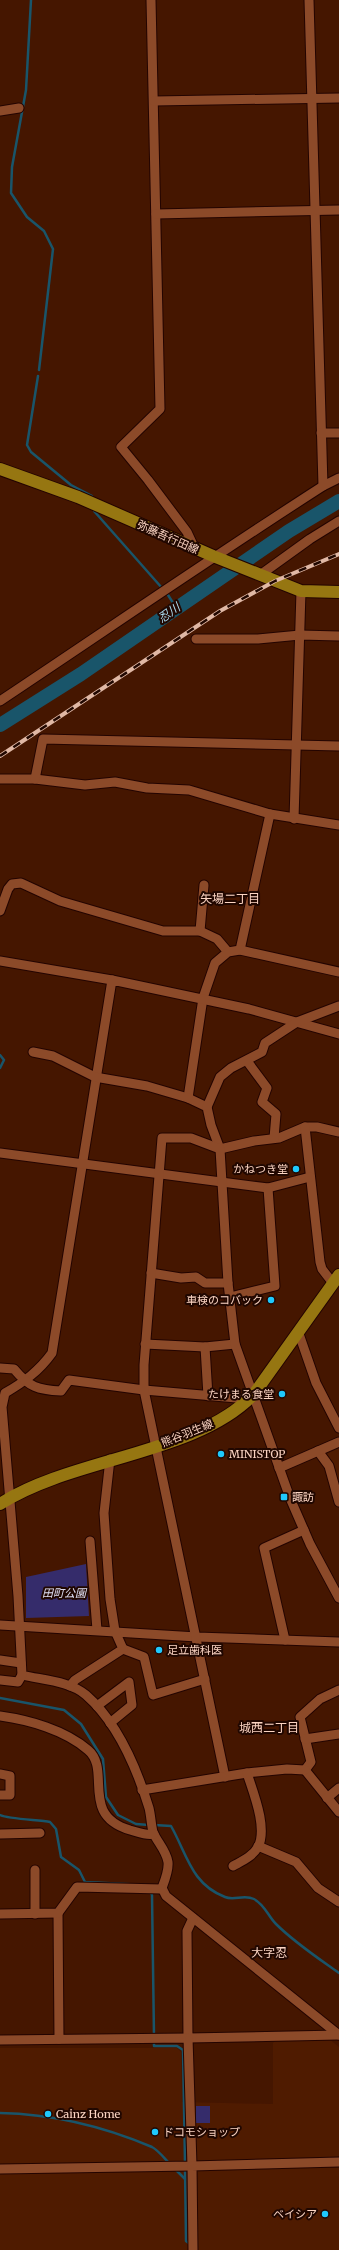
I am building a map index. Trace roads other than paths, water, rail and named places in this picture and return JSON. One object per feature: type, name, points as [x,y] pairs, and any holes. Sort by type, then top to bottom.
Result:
[{"type":"main road","name":"弥藤吾行田線","points":[[0,469],[78,497],[216,557],[301,591],[336,590]]},
{"type":"main road","name":"熊谷羽生線","points":[[5,1501],[38,1484],[110,1459],[156,1446],[206,1427],[250,1398],[336,1279]]},
{"type":"street","points":[[151,0],[160,409],[120,447],[148,480],[187,532],[194,547]]},
{"type":"street","points":[[309,0],[323,486]]},
{"type":"street","points":[[154,101],[339,98]]},
{"type":"street","points":[[0,111],[19,108]]},
{"type":"street","points":[[156,214],[339,210]]},
{"type":"street","points":[[321,433],[339,433]]},
{"type":"street","points":[[0,701],[323,486],[339,478]]},
{"type":"street","points":[[258,574],[310,539],[339,522]]},
{"type":"street","points":[[294,819],[301,591]]},
{"type":"street","points":[[196,639],[258,639],[300,635],[339,636]]},
{"type":"street","points":[[35,779],[43,739],[339,746]]},
{"type":"street","points":[[0,779],[35,779],[85,785],[115,782],[147,788],[189,790],[270,814],[339,825]]},
{"type":"street","points":[[240,950],[270,814]]},
{"type":"street","points":[[0,911],[8,889],[12,884],[21,883],[60,901],[163,931],[200,930],[216,939],[228,952]]},
{"type":"street","points":[[200,930],[204,885]]},
{"type":"street","points":[[188,1098],[203,998],[215,963],[228,952],[240,950],[339,972]]},
{"type":"street","points":[[0,961],[112,980],[203,998],[339,1034]]},
{"type":"street","points":[[0,1680],[18,1682],[22,1675],[19,1627],[5,1501],[2,1407],[5,1393],[25,1382],[44,1365],[52,1353],[83,1164],[95,1077],[112,980]]},
{"type":"street","points":[[339,1006],[297,1022],[265,1043],[262,1052],[231,1068],[220,1076],[208,1108],[211,1125],[220,1149],[228,1283],[235,1344],[250,1398],[304,1530],[339,1596]]},
{"type":"street","points":[[33,1052],[53,1056],[95,1077],[147,1086],[188,1098],[208,1108]]},
{"type":"street","points":[[247,1061],[267,1088],[262,1102],[276,1114],[274,1138]]},
{"type":"street","points":[[305,1127],[320,1262],[322,1269],[336,1279]]},
{"type":"street","points":[[225,1777],[197,1637],[144,1390],[145,1344],[162,1138],[191,1138],[220,1149],[274,1138],[305,1127],[317,1127],[339,1132]]},
{"type":"street","points":[[0,1153],[268,1188],[310,1177]]},
{"type":"street","points":[[230,1297],[275,1286],[268,1188]]},
{"type":"street","points":[[151,1273],[181,1278],[196,1277],[206,1283],[228,1283]]},
{"type":"street","points":[[298,1331],[316,1382],[339,1428]]},
{"type":"street","points":[[145,1344],[205,1348],[235,1344]]},
{"type":"street","points":[[205,1348],[208,1396]]},
{"type":"street","points":[[0,1368],[14,1369],[25,1382],[43,1391],[61,1391],[69,1380],[144,1390],[250,1398]]},
{"type":"street","points":[[279,1468],[339,1442]]},
{"type":"street","points":[[318,1451],[329,1466],[339,1502]]},
{"type":"street","points":[[110,1459],[104,1513],[110,1599],[115,1632],[123,1649],[144,1657],[153,1694],[205,1679]]},
{"type":"street","points":[[285,1640],[264,1548],[304,1530]]},
{"type":"street","points":[[90,1541],[97,1630]]},
{"type":"street","points":[[0,1625],[197,1637],[339,1642]]},
{"type":"street","points":[[70,1686],[75,1680],[123,1649]]},
{"type":"street","points":[[0,1660],[21,1663]]},
{"type":"street","points":[[22,1675],[70,1686],[85,1694],[97,1706],[110,1723],[128,1756],[149,1809],[154,1834],[168,1860],[168,1868],[162,1890],[166,1896],[339,2035]]},
{"type":"street","points":[[97,1706],[129,1682],[132,1705],[110,1723]]},
{"type":"street","points":[[305,1770],[311,1762],[300,1717],[320,1698],[339,1690]]},
{"type":"street","points":[[0,1716],[33,1722],[56,1730],[88,1750],[98,1764],[99,1798],[110,1818],[126,1828],[150,1835],[154,1834]]},
{"type":"street","points":[[305,1739],[339,1734]]},
{"type":"street","points":[[142,1790],[248,1773],[287,1769],[305,1770],[339,1812]]},
{"type":"street","points":[[233,1866],[249,1857],[258,1846],[261,1828],[259,1809],[248,1773]]},
{"type":"street","points":[[0,1774],[10,1776],[10,1795],[0,1795]]},
{"type":"street","points":[[327,1798],[339,1788]]},
{"type":"street","points":[[0,1834],[40,1833]]},
{"type":"street","points":[[258,1846],[296,1862],[318,1888],[339,1902]]},
{"type":"street","points":[[35,1870],[35,1914]]},
{"type":"street","points":[[59,2039],[58,1913],[77,1887],[162,1890]]},
{"type":"street","points":[[0,1914],[58,1913]]},
{"type":"street","points":[[193,1918],[187,1931],[193,2250]]},
{"type":"street","points":[[0,2040],[339,2035]]},
{"type":"street","points":[[0,2169],[339,2162]]},
{"type":"waterway","points":[[31,0],[26,90],[12,167],[11,193],[27,217],[44,231],[53,249],[39,370]]},
{"type":"waterway","points":[[38,376],[27,445],[31,452],[71,485],[92,496],[92,499]]},
{"type":"waterway","name":"忍川","points":[[0,725],[81,674],[289,531],[339,501]]},
{"type":"waterway","points":[[94,511],[162,588]]},
{"type":"waterway","points":[[168,595],[177,609]]},
{"type":"waterway","points":[[0,1055],[4,1060],[0,1068]]},
{"type":"waterway","points":[[0,1698],[64,1710],[81,1724],[103,1759],[106,1797],[118,1815],[136,1824],[149,1825]]},
{"type":"waterway","points":[[0,1815],[10,1818],[50,1822],[56,1829],[61,1857],[79,1870],[85,1882],[146,1885]]},
{"type":"waterway","points":[[154,1825],[171,1826],[191,1867],[204,1884],[228,1898],[243,1897],[258,1901],[273,1921],[283,1931],[339,1973]]},
{"type":"waterway","points":[[150,1891],[152,1895],[154,2036]]},
{"type":"waterway","points":[[154,2041],[154,2046],[177,2046],[183,2050],[185,2163]]},
{"type":"waterway","points":[[0,2113],[58,2119],[116,2133],[152,2147],[170,2164]]},
{"type":"waterway","points":[[185,2168],[186,2241],[190,2244]]},
{"type":"waterway","points":[[175,2169],[185,2179]]},
{"type":"railway","points":[[0,756],[220,611],[275,581],[339,554]]},
{"type":"place","name":"かねつき堂","points":[[296,1169]]},
{"type":"place","name":"車検のコバック","points":[[271,1300]]},
{"type":"place","name":"たけまる食堂","points":[[282,1394]]},
{"type":"place","name":"MINISTOP","points":[[221,1454]]},
{"type":"place","name":"諏訪","points":[[284,1497]]},
{"type":"place","name":"足立歯科医","points":[[159,1650]]},
{"type":"place","name":"Cainz Home","points":[[48,2114]]},
{"type":"place","name":"ドコモショップ","points":[[155,2132]]},
{"type":"place","name":"ベイシア","points":[[325,2214]]},
{"type":"district","name":"矢場二丁目","points":[[230,899]]},
{"type":"district","name":"城西二丁目","points":[[269,1728]]},
{"type":"district","name":"大字忍","points":[[269,1953]]},
{"type":"park label","name":"田町公園","points":[[64,1593]]}]
